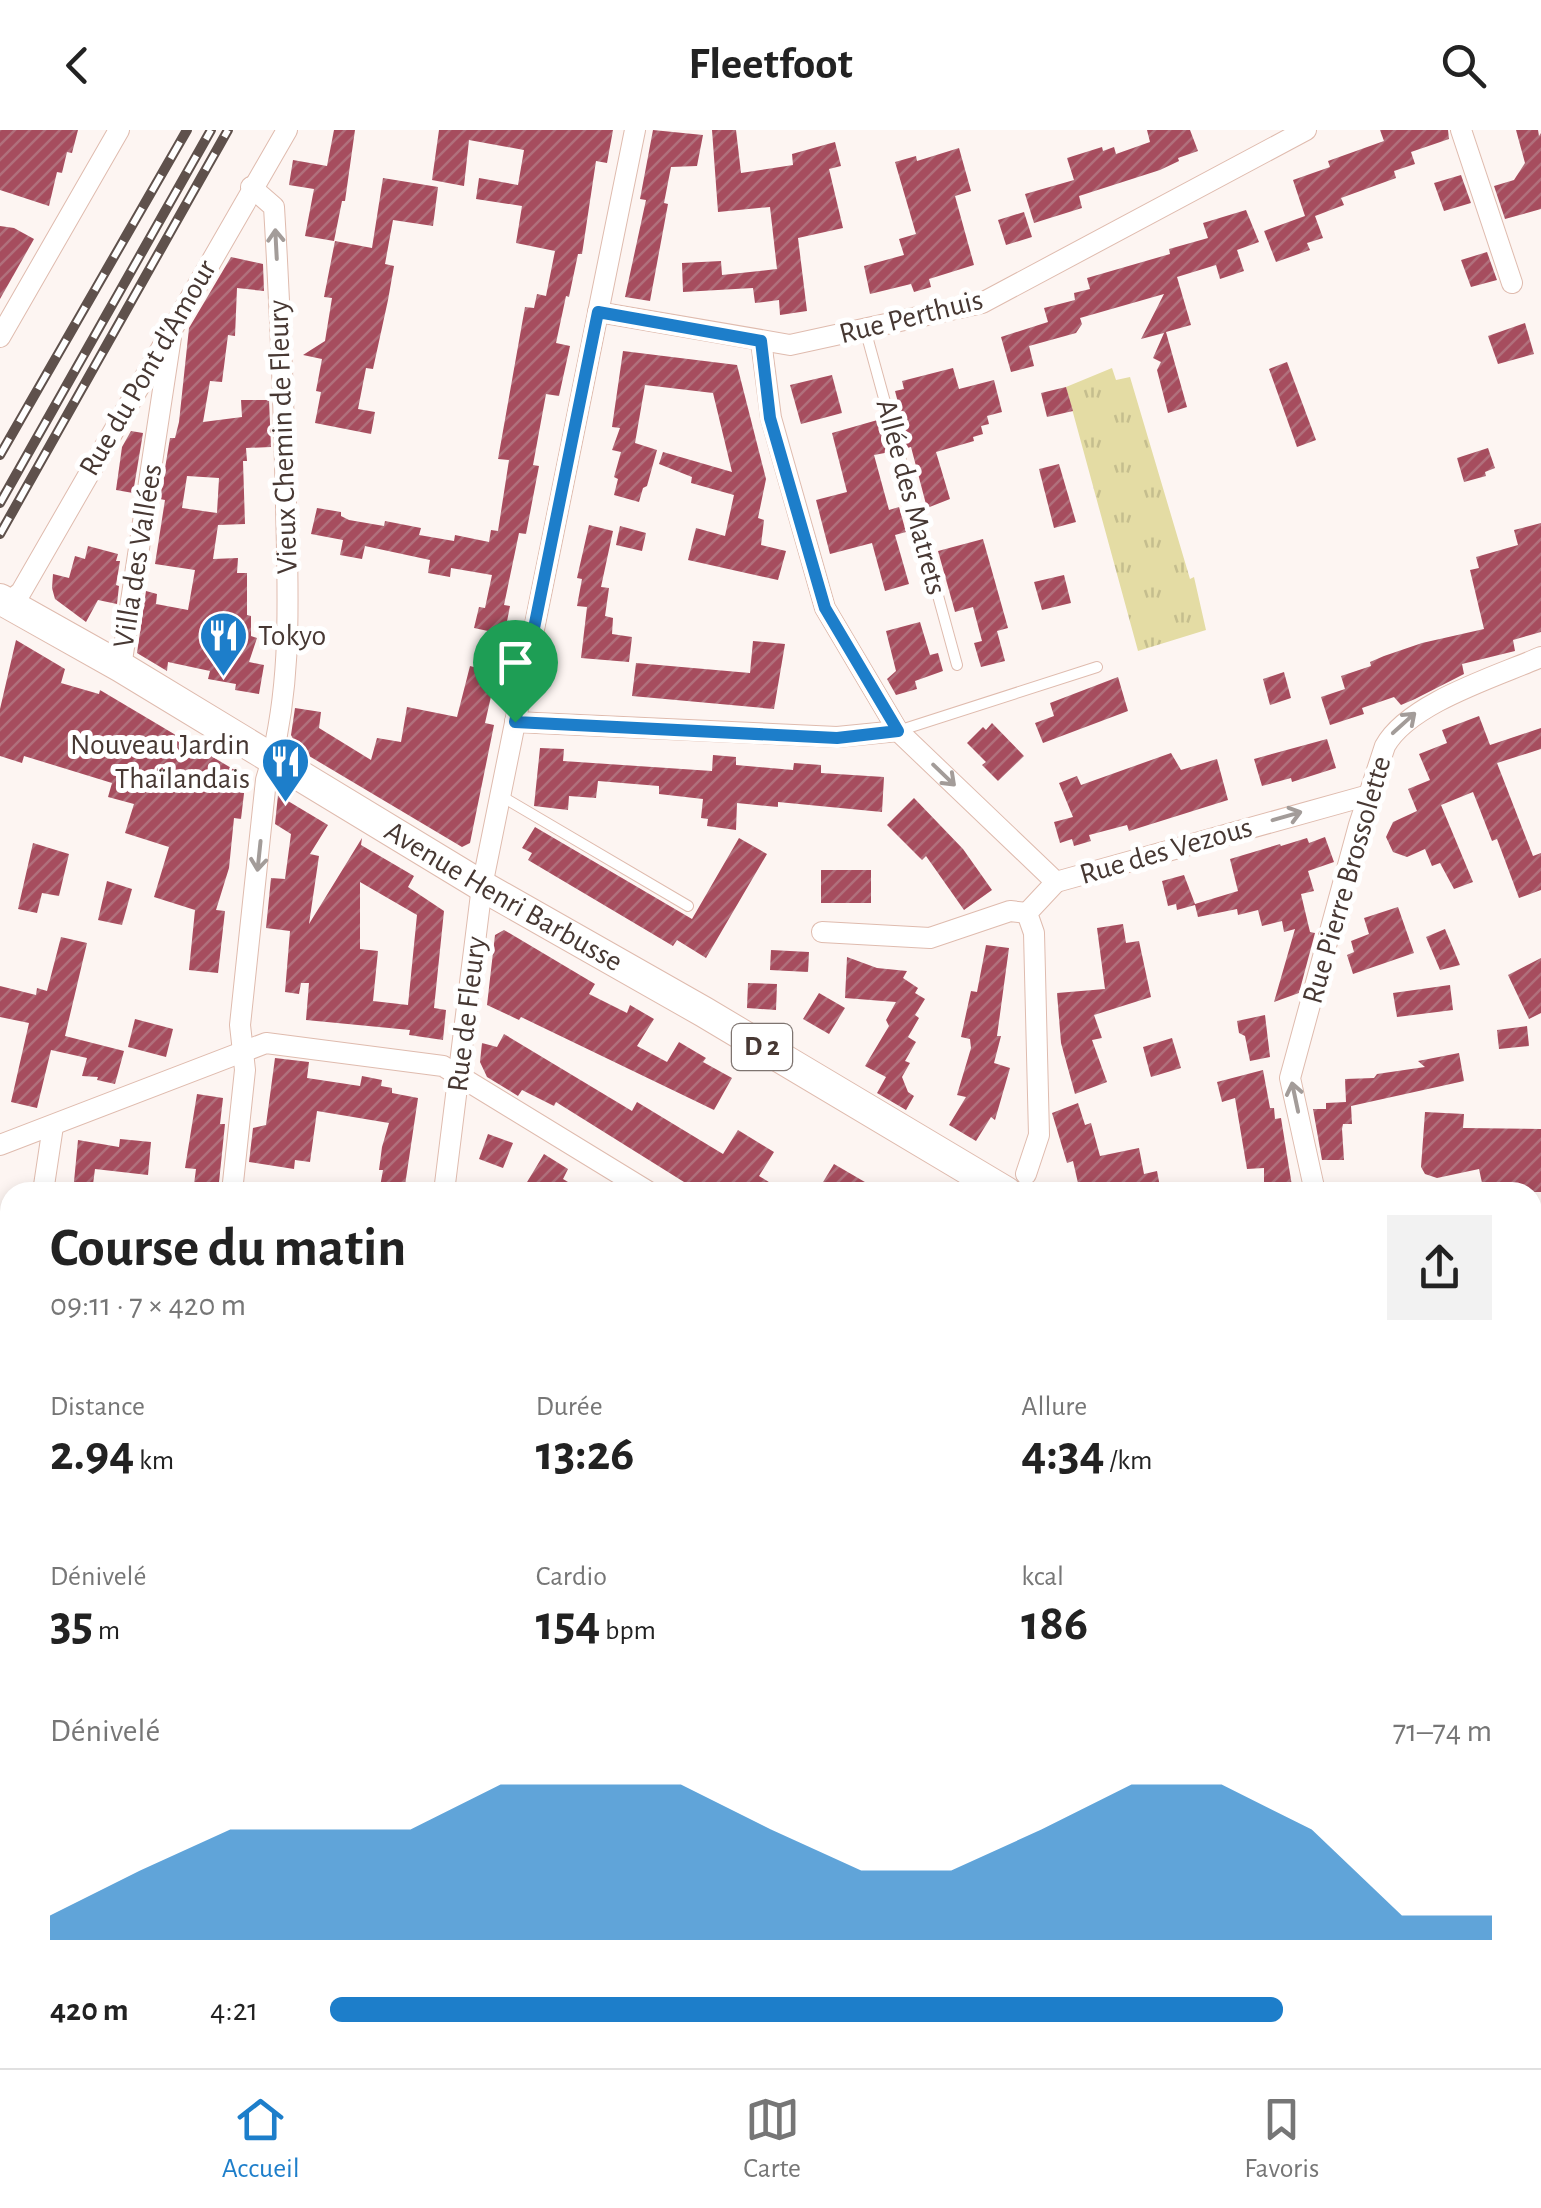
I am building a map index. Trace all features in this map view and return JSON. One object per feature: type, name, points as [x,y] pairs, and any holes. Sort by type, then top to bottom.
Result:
[{"type":"main road","name":"Avenue Henri Barbusse","points":[[4,601],[121,667],[482,886],[1014,1182]]},
{"type":"street","points":[[0,338],[119,130]]},
{"type":"street","name":"Rue du Pont d'Amour","points":[[4,601],[21,592],[287,130]]},
{"type":"street","name":"Rue de Fleury","points":[[445,1182],[482,886],[634,130]]},
{"type":"street","name":"Rue Perthuis","points":[[598,312],[790,345],[982,303],[1306,130]]},
{"type":"street","points":[[1461,130],[1512,283]]},
{"type":"street","name":"Vieux Chemin de Fleury","points":[[233,1182],[245,1070],[240,1025],[266,780],[289,644],[282,344],[274,208],[251,187]]},
{"type":"street","name":"Villa des Vallées","points":[[121,667],[173,326]]},
{"type":"street","name":"Rue des Vezous","points":[[761,341],[770,418],[825,608],[898,731],[1056,882],[1369,795]]},
{"type":"street","name":"Rue Pierre Brossolette","points":[[1313,1182],[1290,1078],[1385,746],[1413,714],[1541,657]]},
{"type":"street","points":[[515,722],[837,738],[898,731]]},
{"type":"street","points":[[822,932],[930,938],[1010,911],[1026,912],[1056,882]]},
{"type":"street","points":[[1016,1182],[1039,1136],[1034,933],[1026,912]]},
{"type":"street","points":[[0,1145],[266,1043],[443,1066],[633,1182]]},
{"type":"street","points":[[45,1182],[53,1126]]},
{"type":"lane","name":"Allée des Matrets","points":[[866,329],[957,665]]},
{"type":"lane","points":[[898,731],[1097,667]]},
{"type":"lane","points":[[500,795],[688,906]]},
{"type":"green space","points":[[1112,368],[1116,380],[1130,377],[1190,579],[1194,577],[1206,630],[1138,651],[1066,387]]},
{"type":"building","points":[[0,130],[78,130],[62,173],[57,172],[49,206],[0,190]]},
{"type":"building","points":[[334,130],[355,130],[345,201],[334,241],[305,236],[314,189],[289,185],[293,160],[327,166]]},
{"type":"building","points":[[439,130],[613,130],[607,163],[596,161],[582,254],[578,254],[556,343],[570,346],[559,396],[546,394],[533,465],[539,466],[526,534],[519,533],[504,605],[510,606],[502,647],[510,648],[505,672],[497,670],[485,723],[494,725],[470,843],[462,847],[299,750],[291,735],[295,708],[321,712],[319,728],[371,760],[377,738],[401,742],[407,707],[457,717],[470,666],[481,669],[488,631],[474,628],[479,607],[485,608],[492,575],[451,568],[450,577],[428,573],[430,560],[365,546],[362,559],[340,555],[343,540],[311,534],[317,508],[341,512],[349,520],[421,528],[419,535],[454,541],[455,535],[489,542],[491,530],[498,531],[509,460],[498,459],[525,307],[534,308],[537,294],[546,296],[555,251],[516,243],[522,206],[476,199],[479,178],[518,185],[524,150],[469,140],[464,186],[432,180]]},
{"type":"building","points":[[653,130],[703,135],[697,166],[671,167],[650,301],[625,297],[646,200],[640,199]]},
{"type":"building","points":[[712,130],[736,130],[741,173],[793,165],[792,154],[835,142],[841,166],[829,169],[843,228],[798,238],[807,311],[780,315],[779,300],[755,303],[753,288],[683,292],[682,263],[721,261],[722,275],[777,269],[770,207],[718,212]]},
{"type":"building","points":[[1147,130],[1190,130],[1198,151],[1160,170],[1079,196],[1082,208],[1034,223],[1025,194],[1074,180],[1067,158],[1102,147],[1103,151],[1114,147],[1116,154],[1150,142]]},
{"type":"building","points":[[1380,130],[1448,130],[1449,139],[1411,152],[1415,164],[1394,171],[1396,178],[1341,198],[1344,205],[1315,216],[1323,238],[1307,243],[1310,250],[1276,262],[1264,231],[1305,216],[1293,180],[1330,167],[1328,161],[1384,141]]},
{"type":"building","points":[[1516,130],[1538,130],[1539,136],[1541,133],[1541,209],[1505,219],[1494,186],[1514,180],[1525,163]]},
{"type":"building","points":[[959,148],[971,191],[955,196],[974,265],[929,279],[931,287],[914,292],[911,284],[870,294],[864,266],[904,255],[899,239],[916,234],[895,162],[916,156],[917,161]]},
{"type":"building","points":[[1461,175],[1471,203],[1444,211],[1434,183]]},
{"type":"building","points":[[383,178],[438,187],[433,226],[393,220],[385,264],[394,266],[388,300],[373,369],[366,368],[358,409],[375,412],[371,434],[315,423],[322,359],[303,355],[325,341],[332,298],[324,297],[335,241],[372,248]]},
{"type":"building","points":[[1246,210],[1259,242],[1237,250],[1244,271],[1220,279],[1216,265],[1177,277],[1191,325],[1166,332],[1187,407],[1168,413],[1157,370],[1161,362],[1153,358],[1164,333],[1141,339],[1164,294],[1080,318],[1082,324],[1076,333],[1029,346],[1034,366],[1011,372],[1001,337],[1048,322],[1044,308],[1075,300],[1074,293],[1090,289],[1087,278],[1170,254],[1169,249],[1208,238],[1203,223]]},
{"type":"building","points":[[1024,212],[1032,237],[1006,245],[998,220]]},
{"type":"building","points":[[0,226],[14,228],[34,239],[0,299]]},
{"type":"building","points":[[1487,252],[1497,280],[1471,287],[1461,260]]},
{"type":"building","points":[[231,257],[263,264],[264,291],[237,288],[235,336],[228,335],[222,382],[210,381],[203,422],[242,417],[241,400],[269,400],[271,447],[246,448],[247,461],[243,461],[245,524],[218,525],[213,559],[238,558],[237,573],[247,573],[247,615],[251,616],[251,636],[257,638],[249,662],[264,665],[259,694],[235,690],[236,684],[208,679],[210,671],[168,662],[167,671],[137,653],[146,591],[157,594],[156,604],[188,610],[195,570],[155,564],[165,500],[160,499],[170,438],[175,438],[179,422],[189,328]],"holes":[[[187,476],[219,478],[217,513],[182,508]]]},
{"type":"building","points":[[1525,323],[1534,354],[1498,364],[1488,336]]},
{"type":"building","points":[[623,351],[737,365],[766,479],[758,518],[764,520],[761,545],[786,551],[778,580],[688,560],[696,528],[725,536],[734,495],[691,483],[692,477],[659,464],[663,452],[732,472],[713,393],[645,385],[635,443],[657,450],[647,486],[639,502],[614,495],[621,452],[612,450],[620,428],[612,427]]},
{"type":"building","points":[[1287,362],[1316,440],[1297,447],[1269,369]]},
{"type":"building","points":[[953,368],[959,389],[994,380],[1002,412],[987,416],[989,424],[981,426],[983,434],[973,437],[974,441],[936,452],[950,499],[927,508],[911,447],[907,448],[895,391],[904,389],[902,381]]},
{"type":"building","points":[[832,375],[842,413],[801,424],[790,385]]},
{"type":"building","points":[[1066,387],[1073,411],[1047,417],[1041,393]]},
{"type":"building","points":[[881,419],[890,452],[874,455],[889,510],[899,507],[906,532],[895,535],[909,584],[885,591],[872,543],[830,554],[816,500],[847,492],[832,433]]},
{"type":"building","points":[[131,431],[143,433],[133,493],[116,490],[122,447]]},
{"type":"building","points":[[1488,448],[1495,468],[1485,472],[1486,476],[1464,482],[1457,458]]},
{"type":"building","points":[[1059,464],[1076,522],[1054,528],[1039,469]]},
{"type":"building","points":[[1541,523],[1541,632],[1513,640],[1515,651],[1462,664],[1464,674],[1415,699],[1401,705],[1394,697],[1362,708],[1364,714],[1330,725],[1321,697],[1345,689],[1341,676],[1422,643],[1484,629],[1470,570],[1479,568],[1476,557],[1518,545],[1514,530]]},
{"type":"building","points":[[589,525],[613,531],[601,587],[609,588],[605,616],[613,618],[612,634],[632,637],[629,662],[581,658],[587,607],[577,606],[582,579],[577,578]]},
{"type":"building","points":[[620,526],[646,533],[642,551],[616,545]]},
{"type":"building","points":[[983,539],[1008,628],[997,631],[1005,661],[981,667],[974,643],[982,641],[973,607],[955,612],[938,551]]},
{"type":"building","points":[[88,546],[118,554],[116,561],[120,561],[117,604],[98,600],[86,622],[55,599],[52,588],[53,574],[69,578],[75,556],[85,559]]},
{"type":"building","points":[[1064,575],[1071,603],[1042,610],[1034,582]]},
{"type":"building","points":[[920,622],[930,655],[938,653],[943,671],[915,681],[917,689],[896,695],[887,679],[896,671],[886,631]]},
{"type":"building","points":[[16,640],[65,669],[61,683],[99,694],[100,690],[238,772],[245,785],[241,819],[234,818],[229,868],[216,910],[225,911],[218,973],[189,970],[195,910],[154,897],[169,847],[125,833],[134,804],[108,797],[112,783],[24,756],[22,763],[0,756],[0,709]]},
{"type":"building","points":[[753,641],[785,644],[774,709],[632,696],[636,663],[750,673]]},
{"type":"building","points":[[1284,672],[1291,698],[1270,705],[1263,679]]},
{"type":"building","points":[[1118,677],[1128,711],[1043,743],[1035,723],[1054,716],[1050,703]]},
{"type":"building","points":[[1479,716],[1490,745],[1541,728],[1541,749],[1497,763],[1533,856],[1541,853],[1541,890],[1519,898],[1497,839],[1492,841],[1473,792],[1441,805],[1473,882],[1454,889],[1440,863],[1432,866],[1425,849],[1407,857],[1393,852],[1386,837],[1393,822],[1417,811],[1408,789],[1430,780],[1419,754],[1447,743],[1442,730]]},
{"type":"building","points":[[992,723],[1024,756],[998,781],[967,743]]},
{"type":"building","points":[[1327,739],[1336,768],[1292,782],[1291,778],[1262,786],[1254,759]]},
{"type":"building","points":[[540,748],[564,749],[563,761],[712,771],[713,755],[736,757],[736,765],[793,770],[794,763],[821,765],[821,773],[884,777],[882,812],[778,802],[778,807],[737,803],[736,830],[707,826],[708,819],[701,818],[703,799],[659,794],[659,786],[598,781],[596,798],[569,796],[568,810],[534,806]]},
{"type":"building","points":[[1171,753],[1181,770],[1217,759],[1228,800],[1129,831],[1127,825],[1089,835],[1091,841],[1074,846],[1072,839],[1060,843],[1054,822],[1073,817],[1059,783],[1077,776],[1081,785]]},
{"type":"building","points":[[278,795],[328,825],[310,854],[319,856],[309,924],[362,838],[361,845],[414,876],[408,887],[444,911],[434,1008],[446,1010],[443,1040],[409,1035],[410,1030],[306,1020],[309,983],[301,983],[299,994],[285,992],[290,931],[266,928],[271,878],[285,879],[291,834],[275,824]],"holes":[[[360,882],[417,915],[408,1005],[373,1001],[378,951],[360,949]]]},
{"type":"building","points":[[914,798],[963,849],[992,890],[964,910],[926,856],[922,860],[887,825]]},
{"type":"building","points":[[535,827],[692,919],[739,838],[767,854],[706,958],[677,940],[673,946],[528,860],[532,853],[522,848]]},
{"type":"building","points":[[1325,837],[1334,862],[1308,871],[1314,891],[1301,894],[1310,932],[1315,933],[1299,993],[1274,1002],[1295,929],[1284,932],[1282,921],[1262,926],[1258,910],[1238,915],[1237,909],[1198,917],[1195,905],[1177,910],[1176,904],[1168,906],[1162,881],[1184,875],[1195,904],[1238,891],[1230,859],[1280,844],[1307,838],[1309,843]]},
{"type":"building","points":[[33,843],[69,854],[59,896],[42,893],[37,913],[18,909]]},
{"type":"building","points":[[821,870],[871,870],[871,903],[821,903]]},
{"type":"building","points":[[107,881],[132,889],[122,925],[98,920]]},
{"type":"building","points":[[1398,907],[1414,953],[1353,974],[1347,955],[1354,952],[1351,941],[1369,934],[1364,918]]},
{"type":"building","points":[[1123,924],[1126,943],[1139,941],[1151,997],[1094,1015],[1102,1038],[1092,1040],[1107,1082],[1075,1094],[1061,1043],[1057,993],[1105,989],[1097,928]]},
{"type":"building","points":[[1445,929],[1460,965],[1440,970],[1426,937]]},
{"type":"building","points":[[504,930],[595,984],[589,994],[627,1013],[630,1005],[654,1019],[637,1046],[667,1062],[679,1042],[706,1058],[703,1062],[732,1078],[714,1110],[521,1017],[519,1020],[487,1005],[495,935]]},
{"type":"building","points":[[61,937],[87,943],[65,1036],[124,1051],[115,1084],[82,1076],[87,1058],[51,1050],[37,1108],[11,1102],[29,1023],[0,1017],[0,986],[36,995],[37,988],[47,991]]},
{"type":"building","points":[[986,945],[1009,948],[997,1036],[1001,1036],[994,1063],[1010,1068],[995,1120],[991,1117],[976,1141],[949,1125],[966,1097],[957,1095],[971,1048],[970,1039],[961,1037],[971,991],[977,992]]},
{"type":"building","points":[[771,950],[809,952],[808,972],[770,970]]},
{"type":"building","points":[[847,957],[877,968],[907,971],[903,978],[918,988],[915,993],[925,999],[908,1037],[916,1042],[905,1061],[910,1063],[902,1077],[914,1096],[906,1110],[877,1093],[886,1077],[865,1066],[889,1026],[886,1020],[896,1002],[845,998]]},
{"type":"building","points":[[1541,958],[1541,1013],[1529,1019],[1508,975]]},
{"type":"building","points":[[748,983],[777,984],[776,1010],[747,1008]]},
{"type":"building","points":[[1450,985],[1453,1010],[1397,1017],[1393,993]]},
{"type":"building","points":[[819,993],[845,1008],[829,1034],[803,1019]]},
{"type":"building","points":[[1265,1015],[1270,1057],[1250,1061],[1237,1021]]},
{"type":"building","points":[[135,1019],[173,1029],[166,1057],[128,1047]]},
{"type":"building","points":[[1527,1026],[1529,1046],[1499,1049],[1497,1030]]},
{"type":"building","points":[[504,1034],[632,1111],[637,1102],[723,1154],[738,1130],[774,1152],[759,1176],[769,1182],[684,1182],[556,1102],[554,1106],[522,1090],[518,1096],[487,1077],[480,1062],[482,1043],[497,1047]]},
{"type":"building","points":[[1172,1038],[1181,1068],[1151,1077],[1143,1047]]},
{"type":"building","points":[[1459,1053],[1464,1081],[1351,1106],[1352,1124],[1343,1124],[1342,1129],[1344,1160],[1322,1160],[1313,1109],[1326,1109],[1326,1103],[1346,1102],[1345,1079],[1374,1078],[1377,1074],[1425,1067],[1418,1061]]},
{"type":"building","points":[[275,1058],[309,1062],[307,1078],[360,1086],[362,1076],[382,1080],[381,1086],[392,1088],[392,1093],[418,1098],[405,1182],[381,1182],[382,1147],[389,1123],[317,1111],[310,1162],[295,1160],[294,1169],[249,1162],[253,1128],[266,1125]]},
{"type":"building","points":[[1263,1070],[1270,1108],[1274,1108],[1275,1119],[1281,1118],[1291,1182],[1264,1182],[1264,1168],[1247,1169],[1235,1098],[1222,1102],[1217,1082]]},
{"type":"building","points":[[197,1094],[223,1098],[220,1124],[225,1124],[219,1182],[194,1182],[196,1169],[185,1168]]},
{"type":"building","points":[[1078,1103],[1085,1125],[1091,1123],[1100,1156],[1139,1148],[1144,1174],[1157,1171],[1159,1182],[1078,1182],[1073,1161],[1067,1163],[1052,1113]]},
{"type":"building","points":[[1425,1112],[1464,1114],[1463,1128],[1541,1129],[1541,1182],[1482,1182],[1479,1169],[1437,1178],[1425,1174],[1421,1167]]},
{"type":"building","points":[[488,1134],[513,1143],[503,1168],[479,1159]]},
{"type":"building","points":[[120,1139],[151,1142],[148,1175],[95,1169],[93,1182],[74,1182],[78,1140],[119,1147]]},
{"type":"building","points":[[544,1154],[568,1169],[563,1179],[568,1182],[527,1182]]},
{"type":"building","points":[[834,1164],[865,1182],[823,1182]]},
{"type":"railway","points":[[0,455],[187,130]]},
{"type":"railway","points":[[0,503],[211,130]]},
{"type":"railway","points":[[0,534],[228,130]]},
{"type":"place","name":"Tokyo","points":[[223,678]]},
{"type":"place","name":"Nouveau Jardin Thaïlandais","points":[[285,804]]},
{"type":"route","points":[[598,312],[761,341],[770,418],[825,608],[898,731],[837,738],[515,722],[598,312]]}]
